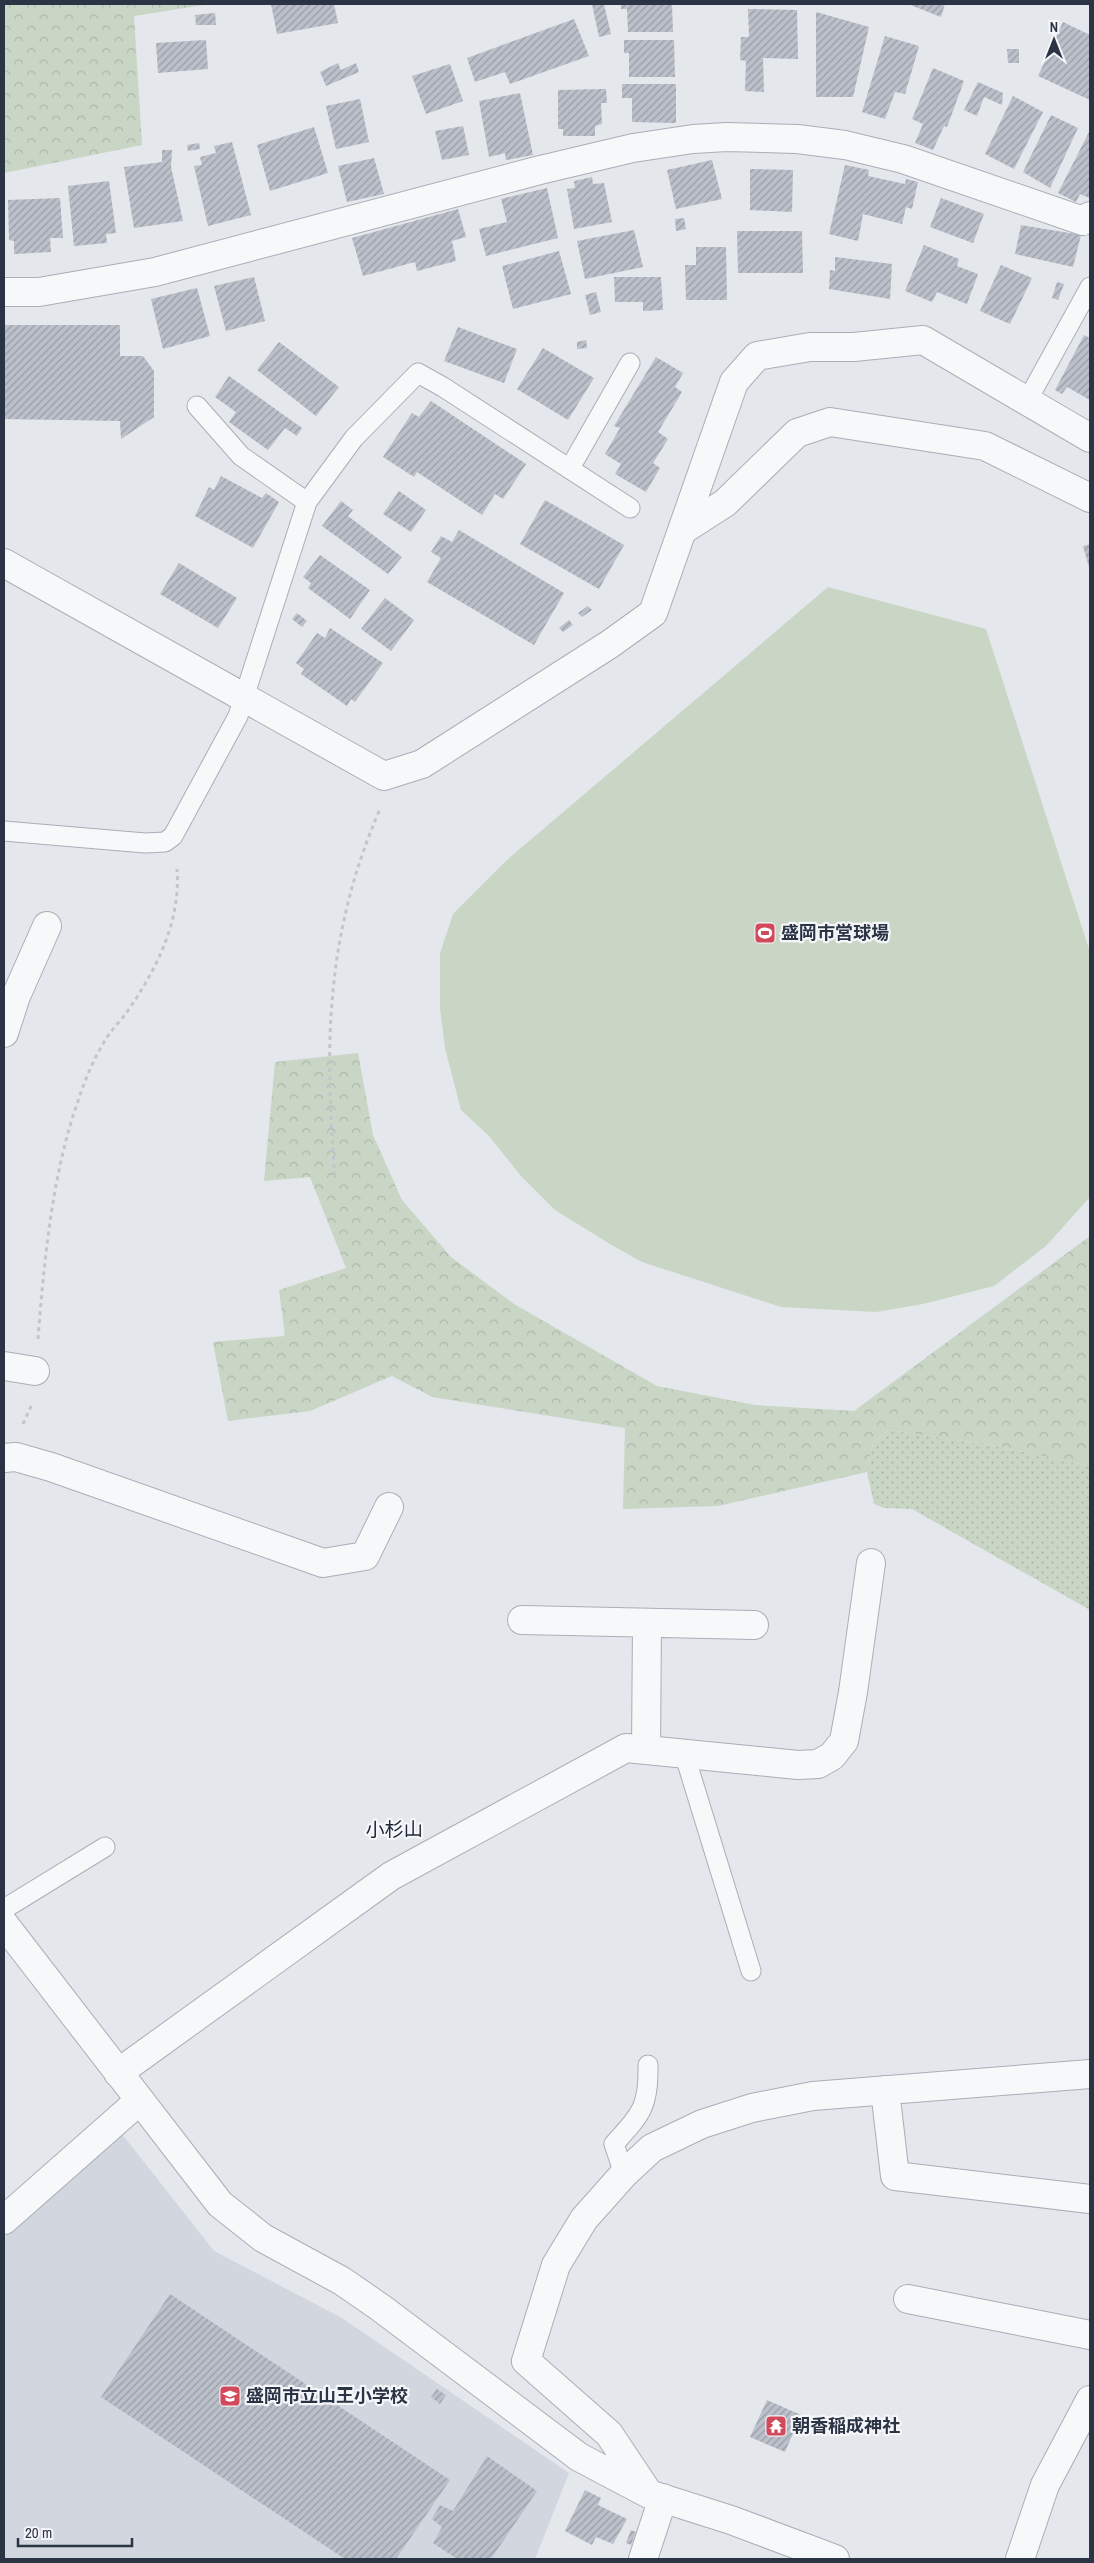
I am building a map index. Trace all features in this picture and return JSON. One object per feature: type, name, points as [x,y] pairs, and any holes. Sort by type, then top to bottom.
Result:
[{"type":"street","points":[[4,292],[39,292],[155,272],[540,170],[633,148],[693,139],[727,137],[797,140],[845,145],[903,159],[1083,220],[1090,216]]},
{"type":"street","points":[[4,563],[244,700],[384,776],[422,764],[610,644],[653,613],[734,382],[757,356],[810,347],[854,347],[923,340],[1090,438]]},
{"type":"street","points":[[683,530],[725,502],[797,434],[830,422],[985,446],[1090,498]]},
{"type":"street","points":[[4,1033],[16,996],[48,926]]},
{"type":"street","points":[[4,1366],[35,1371]]},
{"type":"street","points":[[10,1458],[323,1563],[365,1556],[389,1507]]},
{"type":"street","points":[[118,2073],[391,1876],[626,1748],[798,1766],[818,1764],[832,1756],[844,1741],[853,1692],[871,1563]]},
{"type":"street","points":[[522,1620],[754,1625]]},
{"type":"street","points":[[646,1750],[647,1623]]},
{"type":"street","points":[[4,1924],[138,2101],[220,2204],[242,2222],[272,2243],[342,2281],[381,2308],[579,2457],[656,2496],[731,2520],[834,2559]]},
{"type":"street","points":[[643,2559],[656,2496],[609,2434],[526,2361],[556,2265],[584,2218],[624,2174],[652,2148],[702,2124],[735,2114],[812,2096],[1090,2074]]},
{"type":"street","points":[[886,2090],[895,2176],[1090,2199]]},
{"type":"street","points":[[4,2220],[138,2101]]},
{"type":"street","points":[[908,2299],[1090,2334]]},
{"type":"street","points":[[1020,2559],[1045,2485],[1090,2400]]},
{"type":"lane","points":[[1028,400],[1090,287]]},
{"type":"lane","points":[[570,468],[630,362]]},
{"type":"lane","points":[[4,831],[145,843],[165,842],[173,836],[238,716],[307,502],[354,438],[418,373],[444,387],[630,508]]},
{"type":"lane","points":[[197,406],[241,456],[307,502]]},
{"type":"lane","points":[[684,1753],[751,1971]]},
{"type":"lane","points":[[4,1909],[105,1847]]},
{"type":"lane","points":[[624,2174],[614,2144],[638,2116],[649,2091],[648,2065]]},
{"type":"path","points":[[335,1176],[328,1062],[334,968],[353,882],[368,837],[382,804],[384,776]]},
{"type":"path","points":[[10,1458],[34,1400],[40,1302],[49,1230],[68,1138],[90,1068],[110,1033],[136,999],[170,934],[177,901],[178,882],[173,836]]},
{"type":"shaded area","name":"盛岡市立山王小学校","points":[[122,2134],[214,2251],[342,2318],[569,2473],[535,2559],[4,2559],[4,2237]]},
{"type":"green space","points":[[4,4],[210,4],[134,16],[142,145],[4,173]]},
{"type":"green space","name":"盛岡市営球場","points":[[828,587],[986,629],[1090,952],[1090,1197],[1046,1246],[994,1286],[923,1304],[876,1312],[781,1307],[642,1262],[555,1210],[521,1176],[489,1136],[461,1110],[445,1048],[440,1008],[440,953],[453,914],[508,859]]},
{"type":"green space","points":[[358,1053],[373,1135],[402,1200],[451,1257],[514,1304],[657,1386],[755,1405],[854,1411],[1090,1236],[1090,1466],[996,1446],[889,1430],[873,1443],[867,1472],[718,1506],[623,1509],[625,1428],[432,1397],[392,1376],[310,1411],[228,1421],[213,1342],[285,1336],[279,1290],[346,1268],[310,1177],[264,1181],[275,1062]]},
{"type":"green space","points":[[889,1430],[996,1446],[1090,1466],[1090,1610],[912,1509],[884,1508],[874,1504],[867,1472],[873,1443]]},
{"type":"building","points":[[271,4],[334,4],[338,23],[277,34]]},
{"type":"building","points":[[592,4],[604,4],[611,34],[599,37]]},
{"type":"building","points":[[621,4],[672,4],[673,32],[628,32],[627,9],[621,9]]},
{"type":"building","points":[[908,4],[945,4],[941,17]]},
{"type":"building","points":[[748,9],[797,10],[798,59],[763,58],[764,92],[745,91],[746,61],[740,60],[741,37],[749,37]]},
{"type":"building","points":[[816,12],[869,27],[853,97],[816,97]]},
{"type":"building","points":[[215,13],[216,25],[196,25],[195,15]]},
{"type":"building","points":[[574,19],[589,56],[510,84],[505,72],[475,82],[467,58]]},
{"type":"building","points":[[1063,22],[1090,35],[1090,100],[1038,76]]},
{"type":"building","points":[[885,36],[919,46],[905,94],[895,92],[885,119],[862,112]]},
{"type":"building","points":[[206,40],[208,69],[158,73],[156,43]]},
{"type":"building","points":[[624,40],[674,40],[675,77],[629,77],[629,53],[624,53]]},
{"type":"building","points":[[1007,49],[1019,49],[1019,63],[1008,63]]},
{"type":"building","points":[[338,63],[341,70],[356,63],[359,72],[326,86],[320,72]]},
{"type":"building","points":[[450,64],[463,101],[426,114],[412,76]]},
{"type":"building","points":[[933,68],[964,81],[947,127],[944,126],[933,150],[915,143],[923,124],[912,119]]},
{"type":"building","points":[[978,82],[1003,93],[1002,105],[984,97],[977,116],[964,110]]},
{"type":"building","points":[[622,84],[676,84],[676,123],[632,122],[632,98],[622,98]]},
{"type":"building","points":[[606,89],[607,103],[601,103],[602,124],[595,126],[595,136],[563,136],[563,129],[558,129],[558,90]]},
{"type":"building","points":[[520,93],[533,155],[506,160],[505,153],[489,157],[479,101]]},
{"type":"building","points":[[1013,96],[1043,112],[1014,169],[985,154]]},
{"type":"building","points":[[360,99],[369,142],[336,149],[326,106]]},
{"type":"building","points":[[1051,115],[1078,128],[1050,188],[1023,172]]},
{"type":"building","points":[[463,126],[469,155],[442,160],[435,131]]},
{"type":"building","points":[[314,127],[328,173],[270,191],[257,145]]},
{"type":"building","points":[[1089,132],[1090,196],[1089,198],[1080,194],[1076,202],[1058,193]]},
{"type":"building","points":[[232,142],[251,215],[208,226],[194,166],[202,165],[200,157],[216,153],[214,146]]},
{"type":"building","points":[[199,143],[200,149],[188,151],[187,145]]},
{"type":"building","points":[[162,150],[172,150],[171,167],[183,221],[134,228],[124,167],[162,162]]},
{"type":"building","points":[[374,158],[384,194],[347,202],[338,166]]},
{"type":"building","points":[[712,160],[722,199],[676,209],[667,170]]},
{"type":"building","points":[[845,165],[869,170],[868,176],[905,184],[906,179],[918,182],[912,209],[906,207],[902,224],[863,214],[858,241],[829,234]]},
{"type":"building","points":[[750,169],[793,170],[792,212],[750,210]]},
{"type":"building","points":[[592,177],[593,184],[604,183],[612,222],[574,229],[567,189],[575,188],[574,181]]},
{"type":"building","points":[[109,181],[116,233],[106,234],[107,243],[74,246],[68,186]]},
{"type":"building","points":[[547,188],[558,238],[486,256],[479,229],[507,222],[501,199]]},
{"type":"building","points":[[60,198],[63,238],[50,238],[51,252],[14,254],[14,241],[9,240],[8,200]]},
{"type":"building","points":[[941,198],[984,214],[973,243],[930,227]]},
{"type":"building","points":[[458,209],[466,237],[452,241],[456,261],[417,271],[415,262],[363,276],[352,238]]},
{"type":"building","points":[[684,218],[686,229],[676,231],[675,219]]},
{"type":"building","points":[[1021,225],[1081,235],[1073,267],[1015,254]]},
{"type":"building","points":[[634,230],[643,267],[585,279],[577,241]]},
{"type":"building","points":[[737,231],[802,231],[803,273],[738,273]]},
{"type":"building","points":[[924,245],[959,259],[957,266],[978,274],[967,304],[937,292],[932,302],[905,291]]},
{"type":"building","points":[[696,247],[726,247],[727,300],[686,300],[685,265],[696,265]]},
{"type":"building","points":[[559,251],[571,294],[513,309],[502,266]]},
{"type":"building","points":[[835,257],[892,264],[890,299],[829,289],[830,270],[835,271]]},
{"type":"building","points":[[1001,265],[1032,278],[1010,324],[980,311]]},
{"type":"building","points":[[254,277],[265,321],[226,331],[214,286]]},
{"type":"building","points":[[614,277],[661,277],[663,310],[643,311],[643,302],[615,302]]},
{"type":"building","points":[[1057,282],[1064,284],[1058,300],[1052,298]]},
{"type":"building","points":[[197,288],[210,336],[163,349],[151,299]]},
{"type":"building","points":[[596,292],[601,312],[590,315],[585,295]]},
{"type":"building","points":[[4,325],[120,325],[120,356],[143,356],[154,371],[154,417],[121,439],[120,421],[4,419]]},
{"type":"building","points":[[458,327],[517,349],[504,383],[444,361]]},
{"type":"building","points":[[1084,335],[1090,338],[1090,400],[1067,387],[1062,394],[1055,390]]},
{"type":"building","points":[[586,340],[587,348],[577,349],[577,342]]},
{"type":"building","points":[[279,342],[339,387],[316,416],[257,370]]},
{"type":"building","points":[[543,348],[594,378],[568,420],[517,389]]},
{"type":"building","points":[[656,357],[683,373],[675,387],[682,392],[658,432],[668,439],[653,463],[660,468],[646,492],[615,474],[621,464],[605,454],[620,428],[614,426]]},
{"type":"building","points":[[229,376],[302,428],[297,436],[285,428],[268,450],[229,422],[236,412],[215,397]]},
{"type":"building","points":[[431,401],[526,464],[503,499],[495,494],[482,515],[417,472],[414,477],[383,457],[412,413],[419,417]]},
{"type":"building","points":[[221,476],[262,498],[266,493],[279,502],[253,548],[195,516],[209,487],[214,490]]},
{"type":"building","points":[[399,491],[426,510],[411,532],[383,514]]},
{"type":"building","points":[[545,500],[624,545],[599,589],[520,544]]},
{"type":"building","points":[[341,501],[353,510],[348,516],[402,557],[388,574],[322,526]]},
{"type":"building","points":[[459,530],[564,593],[534,645],[427,582],[441,558],[431,552],[441,536],[452,542]]},
{"type":"building","points":[[1090,544],[1090,571],[1083,546]]},
{"type":"building","points":[[320,555],[370,590],[350,619],[308,588],[311,583],[303,577]]},
{"type":"building","points":[[179,563],[237,598],[218,628],[160,594]]},
{"type":"building","points":[[385,598],[414,620],[391,651],[361,629]]},
{"type":"building","points":[[588,606],[592,610],[582,617],[578,613]]},
{"type":"building","points":[[297,613],[307,621],[302,627],[292,619]]},
{"type":"building","points":[[569,620],[573,625],[563,632],[559,628]]},
{"type":"building","points":[[330,628],[383,663],[355,702],[351,699],[347,706],[301,674],[304,669],[296,663],[317,633],[325,638]]},
{"type":"building","points":[[170,2294],[450,2480],[396,2559],[345,2559],[101,2397]]},
{"type":"building","points":[[437,2389],[446,2395],[440,2404],[431,2397]]},
{"type":"building","name":"朝香稲成神社","points":[[767,2400],[801,2415],[785,2452],[750,2437]]},
{"type":"building","points":[[487,2456],[537,2491],[491,2559],[457,2559],[433,2543],[442,2527],[432,2519],[440,2505],[453,2511]]},
{"type":"building","points":[[585,2490],[601,2498],[598,2505],[627,2519],[613,2544],[596,2537],[592,2545],[565,2531]]},
{"type":"building","points":[[631,2530],[636,2532],[631,2545],[626,2543]]},
{"type":"place","name":"盛岡市営球場","points":[[765,933]]},
{"type":"place","name":"盛岡市立山王小学校","points":[[230,2396]]},
{"type":"place","name":"朝香稲成神社","points":[[776,2426]]},
{"type":"district","name":"小杉山","points":[[394,1829]]}]
